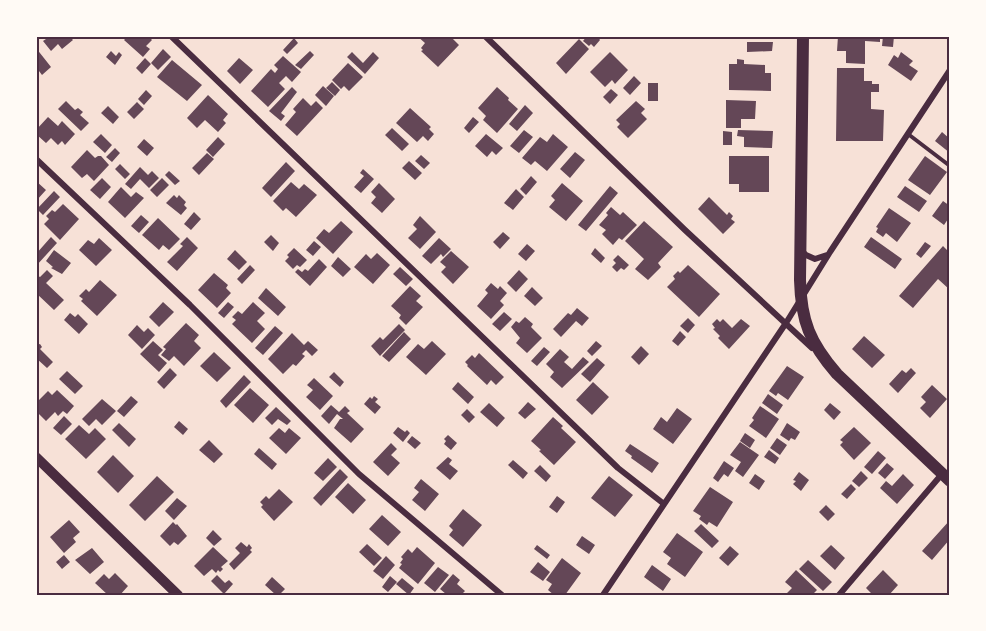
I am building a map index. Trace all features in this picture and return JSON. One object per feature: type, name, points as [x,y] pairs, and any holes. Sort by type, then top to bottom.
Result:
[{"type":"main road","points":[[803,36],[800,246],[801,300],[805,324],[822,356],[946,478]]},
{"type":"street","points":[[171,36],[618,468],[664,504]]},
{"type":"street","points":[[484,36],[684,230],[822,356]]},
{"type":"street","points":[[603,595],[786,323],[950,70]]},
{"type":"street","points":[[36,159],[190,305],[359,474],[502,595]]},
{"type":"street","points":[[800,246],[806,255],[815,259],[820,259],[830,252]]},
{"type":"street","points":[[36,457],[178,595]]},
{"type":"street","points":[[839,595],[946,478]]},
{"type":"lane","points":[[908,133],[950,166]]},
{"type":"building","points":[[44,36],[69,36],[73,40],[62,49],[58,44],[51,51],[43,41],[46,39]]},
{"type":"building","points":[[128,36],[148,36],[152,40],[146,46],[150,49],[143,57],[124,40]]},
{"type":"building","points":[[417,36],[450,36],[459,45],[438,67],[421,51],[425,43]]},
{"type":"building","points":[[587,36],[599,36],[600,40],[594,47],[591,44],[589,46],[583,41]]},
{"type":"building","points":[[838,36],[880,36],[880,42],[865,41],[865,64],[846,63],[846,51],[837,51]]},
{"type":"building","points":[[883,36],[894,36],[893,47],[882,46]]},
{"type":"building","points":[[294,38],[298,43],[287,54],[283,50]]},
{"type":"building","points":[[579,39],[589,49],[566,74],[556,63]]},
{"type":"building","points":[[747,42],[773,42],[772,51],[747,52]]},
{"type":"building","points":[[36,48],[51,67],[42,75],[36,67]]},
{"type":"building","points":[[163,49],[171,57],[158,70],[151,63]]},
{"type":"building","points":[[111,51],[116,56],[119,52],[122,55],[115,65],[106,57]]},
{"type":"building","points":[[310,51],[314,55],[301,69],[295,65]]},
{"type":"building","points":[[352,52],[363,63],[373,52],[379,58],[365,74],[347,57]]},
{"type":"building","points":[[610,52],[628,70],[615,84],[612,80],[605,87],[590,72]]},
{"type":"building","points":[[901,52],[913,61],[909,65],[918,71],[911,81],[888,65],[894,55],[898,58]]},
{"type":"building","points":[[283,56],[301,72],[292,82],[286,76],[279,83],[285,89],[268,107],[251,91],[271,69],[275,73],[278,69],[274,65]]},
{"type":"building","points":[[145,58],[151,64],[142,74],[136,68]]},
{"type":"building","points":[[239,58],[253,70],[240,84],[227,71]]},
{"type":"building","points":[[737,59],[744,60],[744,64],[765,65],[765,73],[771,73],[771,91],[729,90],[729,64],[737,64]]},
{"type":"building","points":[[172,60],[202,85],[187,101],[157,77]]},
{"type":"building","points":[[348,63],[363,77],[349,91],[344,86],[341,89],[332,80]]},
{"type":"building","points":[[837,68],[864,68],[864,81],[879,84],[879,92],[871,92],[871,109],[884,110],[883,141],[836,141]]},
{"type":"building","points":[[634,76],[641,83],[630,95],[623,88]]},
{"type":"building","points":[[332,82],[340,90],[335,96],[326,88]]},
{"type":"building","points":[[648,83],[658,83],[658,101],[648,101]]},
{"type":"building","points":[[323,86],[334,96],[326,106],[315,95]]},
{"type":"building","points":[[292,87],[297,92],[281,113],[285,116],[281,121],[269,111]]},
{"type":"building","points":[[497,87],[518,109],[497,133],[483,120],[486,116],[478,108]]},
{"type":"building","points":[[611,89],[618,95],[610,104],[603,97]]},
{"type":"building","points":[[146,90],[152,96],[144,105],[138,99]]},
{"type":"building","points":[[208,95],[228,114],[223,120],[226,123],[218,132],[205,120],[197,128],[187,118]]},
{"type":"building","points":[[303,98],[311,106],[316,101],[323,108],[297,136],[285,125],[296,112],[293,109]]},
{"type":"building","points":[[726,100],[756,101],[755,119],[741,119],[741,128],[726,128]]},
{"type":"building","points":[[66,101],[75,110],[78,108],[83,112],[80,115],[89,123],[81,131],[58,109]]},
{"type":"building","points":[[636,101],[645,109],[641,113],[647,119],[628,138],[617,127],[620,124],[616,120]]},
{"type":"building","points":[[137,102],[144,109],[134,119],[127,112]]},
{"type":"building","points":[[525,105],[533,113],[517,131],[509,124]]},
{"type":"building","points":[[108,106],[119,117],[113,124],[101,113]]},
{"type":"building","points":[[410,108],[431,127],[429,129],[434,134],[428,141],[423,136],[417,142],[396,123]]},
{"type":"building","points":[[48,117],[58,126],[62,121],[75,134],[65,145],[62,141],[58,145],[51,138],[46,143],[36,134],[36,130]]},
{"type":"building","points":[[473,117],[479,122],[469,133],[464,128]]},
{"type":"building","points":[[392,128],[409,144],[402,151],[385,135]]},
{"type":"building","points":[[524,130],[533,137],[519,153],[510,146]]},
{"type":"building","points":[[738,130],[773,131],[772,148],[744,147],[744,137],[737,136]]},
{"type":"building","points":[[723,131],[732,132],[732,145],[723,145]]},
{"type":"building","points":[[942,132],[950,139],[950,153],[935,141]]},
{"type":"building","points":[[101,134],[112,145],[105,153],[93,142]]},
{"type":"building","points":[[486,134],[503,148],[496,155],[492,151],[487,157],[475,146]]},
{"type":"building","points":[[553,134],[568,147],[547,171],[535,161],[531,165],[522,158],[540,137],[547,142]]},
{"type":"building","points":[[218,137],[225,144],[213,157],[206,150]]},
{"type":"building","points":[[144,139],[154,148],[147,156],[137,147]]},
{"type":"building","points":[[115,148],[120,153],[112,162],[106,157]]},
{"type":"building","points":[[87,150],[95,158],[101,156],[109,165],[94,181],[87,174],[82,178],[71,167]]},
{"type":"building","points":[[575,152],[585,160],[570,178],[560,169]]},
{"type":"building","points":[[207,153],[214,159],[199,175],[192,168]]},
{"type":"building","points":[[421,155],[430,163],[424,169],[415,161]]},
{"type":"building","points":[[729,156],[769,156],[769,192],[739,192],[739,184],[729,184]]},
{"type":"building","points":[[925,156],[947,172],[930,195],[908,180]]},
{"type":"building","points":[[409,161],[422,173],[415,180],[402,168]]},
{"type":"building","points":[[286,162],[295,171],[271,197],[262,188]]},
{"type":"building","points":[[120,164],[130,174],[125,179],[115,169]]},
{"type":"building","points":[[140,167],[148,175],[152,171],[159,178],[149,188],[140,179],[131,189],[125,184]]},
{"type":"building","points":[[363,169],[374,179],[361,193],[354,187],[364,176],[360,173]]},
{"type":"building","points":[[169,171],[180,181],[175,185],[165,175]]},
{"type":"building","points":[[531,176],[537,182],[526,195],[520,189]]},
{"type":"building","points":[[102,178],[111,187],[100,199],[90,190]]},
{"type":"building","points":[[162,178],[169,185],[157,197],[150,190]]},
{"type":"building","points":[[36,181],[46,190],[36,201]]},
{"type":"building","points":[[291,182],[299,189],[304,184],[317,195],[296,217],[286,208],[283,211],[273,201]]},
{"type":"building","points":[[379,183],[395,199],[382,213],[371,203],[376,197],[371,192]]},
{"type":"building","points":[[562,183],[583,201],[566,221],[549,207],[555,200],[551,196]]},
{"type":"building","points":[[610,186],[618,193],[586,231],[578,225]]},
{"type":"building","points":[[905,186],[927,201],[919,212],[897,197]]},
{"type":"building","points":[[121,187],[131,197],[136,192],[144,198],[125,218],[108,202]]},
{"type":"building","points":[[516,189],[524,197],[513,210],[504,203]]},
{"type":"building","points":[[54,191],[60,197],[43,215],[37,209]]},
{"type":"building","points":[[174,195],[177,198],[179,195],[186,202],[184,205],[187,208],[181,215],[166,203]]},
{"type":"building","points":[[709,197],[727,215],[729,212],[733,216],[731,219],[735,222],[723,234],[698,209]]},
{"type":"building","points":[[943,201],[950,206],[950,216],[944,225],[932,216]]},
{"type":"building","points":[[63,204],[79,219],[60,240],[44,224],[49,219],[46,216],[52,210],[55,212]]},
{"type":"building","points":[[611,207],[620,215],[623,212],[637,225],[622,240],[619,238],[613,245],[602,234],[606,230],[599,225],[608,215],[606,213]]},
{"type":"building","points":[[889,208],[911,223],[897,242],[886,233],[883,237],[876,232],[878,228],[876,227]]},
{"type":"building","points":[[194,212],[201,219],[191,230],[184,224]]},
{"type":"building","points":[[141,215],[149,222],[139,233],[131,226]]},
{"type":"building","points":[[420,216],[436,232],[420,249],[408,238],[417,229],[413,225]]},
{"type":"building","points":[[158,218],[180,239],[169,250],[163,245],[159,250],[142,235]]},
{"type":"building","points":[[341,221],[353,232],[333,254],[316,238],[324,229],[329,233]]},
{"type":"building","points":[[644,221],[673,247],[658,263],[661,267],[648,280],[635,269],[644,259],[625,241]]},
{"type":"building","points":[[503,232],[510,238],[500,249],[493,242]]},
{"type":"building","points":[[271,235],[279,243],[273,251],[264,242]]},
{"type":"building","points":[[51,237],[57,243],[36,266],[36,254]]},
{"type":"building","points":[[187,237],[198,248],[177,271],[167,262],[183,246],[180,244]]},
{"type":"building","points":[[871,237],[902,259],[895,269],[864,247]]},
{"type":"building","points":[[99,238],[112,250],[96,266],[79,250],[88,240],[94,244]]},
{"type":"building","points":[[439,238],[451,249],[443,257],[441,254],[431,264],[422,256]]},
{"type":"building","points":[[314,241],[321,247],[313,256],[306,250]]},
{"type":"building","points":[[925,242],[931,246],[921,258],[916,254]]},
{"type":"building","points":[[527,244],[535,251],[526,261],[518,254]]},
{"type":"building","points":[[943,246],[950,253],[950,290],[938,279],[913,308],[899,296]]},
{"type":"building","points":[[294,248],[307,260],[300,267],[297,265],[293,269],[285,261]]},
{"type":"building","points":[[595,248],[605,258],[601,263],[591,254]]},
{"type":"building","points":[[54,250],[71,263],[62,274],[51,268],[53,267],[46,261]]},
{"type":"building","points":[[235,250],[247,262],[239,270],[227,259]]},
{"type":"building","points":[[451,251],[469,267],[453,284],[441,272],[446,267],[440,262]]},
{"type":"building","points":[[377,253],[390,265],[373,284],[354,267],[366,254],[371,259]]},
{"type":"building","points":[[618,255],[629,265],[617,272],[612,267],[616,263],[613,260]]},
{"type":"building","points":[[338,257],[351,269],[343,277],[331,266]]},
{"type":"building","points":[[319,259],[327,267],[310,286],[295,272],[298,269],[302,272],[305,269],[308,271]]},
{"type":"building","points":[[250,265],[255,270],[242,284],[237,279]]},
{"type":"building","points":[[688,265],[720,294],[699,317],[667,287],[675,279],[673,276]]},
{"type":"building","points":[[400,267],[413,279],[406,286],[393,274]]},
{"type":"building","points":[[47,270],[53,276],[46,283],[64,300],[54,310],[36,293],[36,278]]},
{"type":"building","points":[[519,270],[528,279],[516,292],[507,283]]},
{"type":"building","points":[[214,273],[228,285],[226,288],[231,293],[217,308],[198,290]]},
{"type":"building","points":[[100,280],[117,295],[97,316],[81,301],[83,299],[79,296],[86,289],[89,292]]},
{"type":"building","points":[[491,283],[498,289],[500,286],[507,293],[500,301],[504,305],[491,319],[477,306],[488,293],[485,290]]},
{"type":"building","points":[[410,286],[421,296],[416,301],[423,307],[406,325],[399,318],[401,315],[391,306]]},
{"type":"building","points":[[532,287],[543,298],[535,306],[524,296]]},
{"type":"building","points":[[266,288],[286,307],[278,316],[258,298]]},
{"type":"building","points":[[163,302],[174,312],[159,327],[149,317]]},
{"type":"building","points":[[228,302],[234,307],[224,318],[218,313]]},
{"type":"building","points":[[253,302],[265,313],[257,321],[265,329],[252,343],[232,324],[236,320],[232,317],[238,311],[242,314]]},
{"type":"building","points":[[577,308],[589,318],[582,326],[576,321],[561,337],[553,329],[568,313],[571,315]]},
{"type":"building","points":[[504,312],[512,319],[500,331],[492,324]]},
{"type":"building","points":[[70,313],[75,317],[78,314],[88,324],[79,334],[64,320]]},
{"type":"building","points":[[525,317],[533,324],[531,327],[542,338],[527,353],[516,343],[520,338],[511,327],[516,321],[519,323]]},
{"type":"building","points":[[688,318],[695,325],[688,333],[680,326]]},
{"type":"building","points":[[717,319],[720,322],[723,319],[732,328],[741,319],[750,326],[729,349],[713,329],[715,328],[712,324]]},
{"type":"building","points":[[186,323],[199,335],[194,341],[201,348],[184,366],[174,356],[169,361],[161,355],[166,349],[163,347]]},
{"type":"building","points":[[399,324],[405,330],[380,356],[371,346],[380,337],[383,340]]},
{"type":"building","points":[[137,325],[144,332],[148,328],[155,335],[142,349],[128,335]]},
{"type":"building","points":[[275,326],[283,333],[263,355],[255,348]]},
{"type":"building","points":[[680,331],[686,337],[678,346],[672,341]]},
{"type":"building","points":[[404,332],[411,339],[389,362],[382,356]]},
{"type":"building","points":[[292,333],[304,345],[308,341],[318,350],[312,356],[306,350],[302,354],[305,356],[296,366],[293,364],[283,374],[268,359]]},
{"type":"building","points":[[864,336],[885,355],[872,368],[852,349]]},
{"type":"building","points":[[153,341],[163,350],[158,355],[167,363],[159,372],[140,354]]},
{"type":"building","points":[[432,341],[446,354],[426,375],[406,357],[418,344],[424,349]]},
{"type":"building","points":[[596,341],[602,346],[592,356],[587,351]]},
{"type":"building","points":[[40,344],[42,347],[40,349],[53,362],[47,368],[36,358],[36,345]]},
{"type":"building","points":[[641,346],[649,354],[639,365],[631,357]]},
{"type":"building","points":[[544,347],[550,352],[537,366],[531,361]]},
{"type":"building","points":[[560,349],[569,357],[564,362],[572,369],[583,357],[589,362],[562,388],[550,377],[554,372],[546,364]]},
{"type":"building","points":[[214,352],[231,368],[217,382],[200,366]]},
{"type":"building","points":[[479,353],[504,377],[496,385],[491,380],[487,385],[467,366],[465,362],[472,355],[475,358]]},
{"type":"building","points":[[597,358],[605,365],[590,382],[581,374]]},
{"type":"building","points":[[787,366],[804,377],[788,400],[778,393],[776,396],[769,391]]},
{"type":"building","points":[[170,368],[177,375],[164,389],[157,382]]},
{"type":"building","points":[[911,368],[916,373],[898,393],[889,384],[902,370],[906,373]]},
{"type":"building","points":[[67,371],[83,386],[75,394],[59,379]]},
{"type":"building","points":[[334,372],[344,382],[340,387],[329,377]]},
{"type":"building","points":[[244,375],[251,382],[226,408],[220,401]]},
{"type":"building","points":[[314,378],[333,396],[320,410],[306,397],[313,390],[307,385]]},
{"type":"building","points":[[458,382],[474,397],[468,404],[452,389]]},
{"type":"building","points":[[593,382],[609,397],[592,415],[576,400]]},
{"type":"building","points":[[932,385],[947,399],[930,418],[920,408],[926,402],[921,397]]},
{"type":"building","points":[[250,388],[269,405],[253,423],[234,405]]},
{"type":"building","points":[[57,390],[74,406],[67,414],[63,411],[58,416],[55,412],[46,421],[36,411],[36,403],[48,391],[52,395]]},
{"type":"building","points":[[768,394],[783,405],[777,414],[762,403]]},
{"type":"building","points":[[131,396],[138,402],[124,417],[117,411]]},
{"type":"building","points":[[374,396],[378,399],[375,402],[381,407],[375,414],[364,404]]},
{"type":"building","points":[[102,399],[116,411],[102,425],[96,419],[89,426],[82,419]]},
{"type":"building","points":[[528,402],[536,409],[525,419],[518,413]]},
{"type":"building","points":[[489,403],[505,418],[497,427],[480,412]]},
{"type":"building","points":[[830,403],[841,412],[834,420],[824,410]]},
{"type":"building","points":[[331,405],[339,412],[345,406],[350,411],[347,413],[364,429],[351,443],[334,428],[340,419],[343,419],[337,414],[329,424],[321,416]]},
{"type":"building","points":[[760,406],[779,419],[766,438],[749,426]]},
{"type":"building","points":[[276,407],[291,421],[287,425],[278,419],[272,425],[265,418]]},
{"type":"building","points":[[677,408],[692,419],[673,444],[653,429],[661,417],[667,422]]},
{"type":"building","points":[[467,409],[475,417],[469,423],[461,415]]},
{"type":"building","points":[[64,416],[72,424],[61,435],[53,428]]},
{"type":"building","points":[[553,417],[576,442],[554,465],[531,441]]},
{"type":"building","points":[[179,421],[188,429],[183,435],[174,427]]},
{"type":"building","points":[[119,423],[136,439],[129,447],[112,430]]},
{"type":"building","points":[[787,423],[800,432],[795,440],[791,438],[789,441],[780,435]]},
{"type":"building","points":[[79,425],[89,434],[95,428],[106,439],[86,459],[65,439]]},
{"type":"building","points":[[398,427],[410,433],[403,442],[393,433]]},
{"type":"building","points":[[854,427],[871,443],[854,460],[840,445],[843,442],[840,440]]},
{"type":"building","points":[[279,428],[285,433],[289,428],[301,438],[286,454],[269,438]]},
{"type":"building","points":[[745,433],[755,440],[750,448],[740,441]]},
{"type":"building","points":[[448,435],[457,443],[451,450],[444,444],[446,441],[444,439]]},
{"type":"building","points":[[412,436],[421,443],[415,449],[407,442]]},
{"type":"building","points":[[777,438],[787,445],[780,455],[770,448]]},
{"type":"building","points":[[209,440],[223,454],[214,463],[199,450]]},
{"type":"building","points":[[740,442],[759,455],[743,477],[735,471],[741,462],[730,455]]},
{"type":"building","points":[[391,443],[397,449],[391,455],[400,463],[388,476],[373,462]]},
{"type":"building","points":[[630,444],[659,463],[652,473],[625,451]]},
{"type":"building","points":[[259,448],[277,464],[272,470],[254,454]]},
{"type":"building","points":[[769,450],[779,458],[775,464],[764,457]]},
{"type":"building","points":[[878,451],[886,458],[872,474],[864,467]]},
{"type":"building","points":[[113,455],[134,476],[118,493],[97,472]]},
{"type":"building","points":[[448,457],[452,460],[449,464],[458,471],[450,480],[436,468]]},
{"type":"building","points":[[328,458],[337,467],[323,481],[314,473]]},
{"type":"building","points":[[513,460],[528,473],[523,479],[508,465]]},
{"type":"building","points":[[724,461],[734,468],[728,477],[724,474],[718,482],[713,478]]},
{"type":"building","points":[[887,463],[894,469],[885,479],[878,473]]},
{"type":"building","points":[[540,465],[551,476],[546,482],[534,471]]},
{"type":"building","points":[[340,469],[348,477],[321,506],[313,498]]},
{"type":"building","points":[[861,471],[868,478],[859,487],[852,481]]},
{"type":"building","points":[[799,472],[809,480],[801,491],[793,484]]},
{"type":"building","points":[[755,474],[765,481],[759,490],[749,483]]},
{"type":"building","points":[[903,474],[914,485],[897,504],[880,488],[886,481],[892,486]]},
{"type":"building","points":[[157,476],[174,492],[145,521],[129,505]]},
{"type":"building","points":[[609,476],[633,495],[615,517],[591,498]]},
{"type":"building","points":[[421,479],[439,494],[425,511],[412,500],[419,492],[414,488]]},
{"type":"building","points":[[348,483],[366,500],[353,514],[335,497]]},
{"type":"building","points":[[851,484],[856,489],[847,499],[841,494]]},
{"type":"building","points":[[710,487],[733,502],[717,527],[709,522],[707,525],[699,519],[701,516],[693,511]]},
{"type":"building","points":[[279,489],[293,502],[274,521],[261,507],[263,505],[260,502],[266,496],[269,499]]},
{"type":"building","points":[[557,496],[565,502],[557,513],[549,507]]},
{"type":"building","points":[[177,498],[187,506],[174,520],[165,511]]},
{"type":"building","points":[[826,505],[835,514],[828,521],[819,512]]},
{"type":"building","points":[[463,509],[482,525],[463,547],[449,535],[453,530],[449,526]]},
{"type":"building","points":[[382,515],[401,532],[388,546],[369,529]]},
{"type":"building","points":[[69,520],[80,532],[73,538],[76,542],[64,553],[50,537]]},
{"type":"building","points":[[950,520],[950,539],[932,560],[922,551]]},
{"type":"building","points":[[173,522],[187,536],[178,545],[174,542],[170,546],[160,536]]},
{"type":"building","points":[[701,524],[719,541],[712,548],[694,531]]},
{"type":"building","points":[[213,530],[222,539],[214,546],[206,538]]},
{"type":"building","points":[[677,533],[703,552],[685,577],[667,564],[671,558],[663,552]]},
{"type":"building","points":[[582,536],[595,545],[589,554],[576,545]]},
{"type":"building","points":[[241,542],[247,547],[249,544],[252,552],[234,570],[229,564],[240,553],[235,548]]},
{"type":"building","points":[[367,544],[382,558],[374,566],[359,552]]},
{"type":"building","points":[[537,545],[550,555],[547,559],[534,549]]},
{"type":"building","points":[[831,545],[845,558],[835,570],[820,556]]},
{"type":"building","points":[[730,546],[739,554],[728,566],[719,558]]},
{"type":"building","points":[[213,547],[228,561],[221,567],[223,569],[220,572],[218,570],[216,573],[212,569],[204,576],[194,566]]},
{"type":"building","points":[[417,547],[435,563],[418,584],[399,568],[403,559],[401,557],[408,549],[412,553]]},
{"type":"building","points":[[92,548],[104,562],[90,574],[75,560]]},
{"type":"building","points":[[64,555],[70,562],[62,569],[56,562]]},
{"type":"building","points":[[386,556],[395,565],[383,579],[373,571]]},
{"type":"building","points":[[562,558],[581,573],[565,595],[554,595],[548,590],[552,584],[546,580]]},
{"type":"building","points":[[808,560],[832,582],[823,591],[799,569]]},
{"type":"building","points":[[538,562],[550,572],[543,581],[530,572]]},
{"type":"building","points":[[652,565],[671,579],[663,591],[644,577]]},
{"type":"building","points":[[438,567],[449,575],[435,592],[424,583]]},
{"type":"building","points":[[796,570],[817,590],[812,595],[785,595],[792,588],[785,582]]},
{"type":"building","points":[[883,570],[898,585],[889,595],[873,595],[866,588]]},
{"type":"building","points":[[115,573],[128,586],[120,595],[108,595],[95,583],[104,574],[109,579]]},
{"type":"building","points":[[453,574],[460,580],[457,584],[465,591],[461,595],[445,595],[440,589]]},
{"type":"building","points":[[217,575],[225,583],[229,580],[233,584],[224,594],[211,581]]},
{"type":"building","points":[[390,576],[397,582],[388,592],[382,587]]},
{"type":"building","points":[[272,577],[285,589],[279,595],[265,585]]},
{"type":"building","points":[[402,578],[414,588],[409,595],[396,584]]}]
